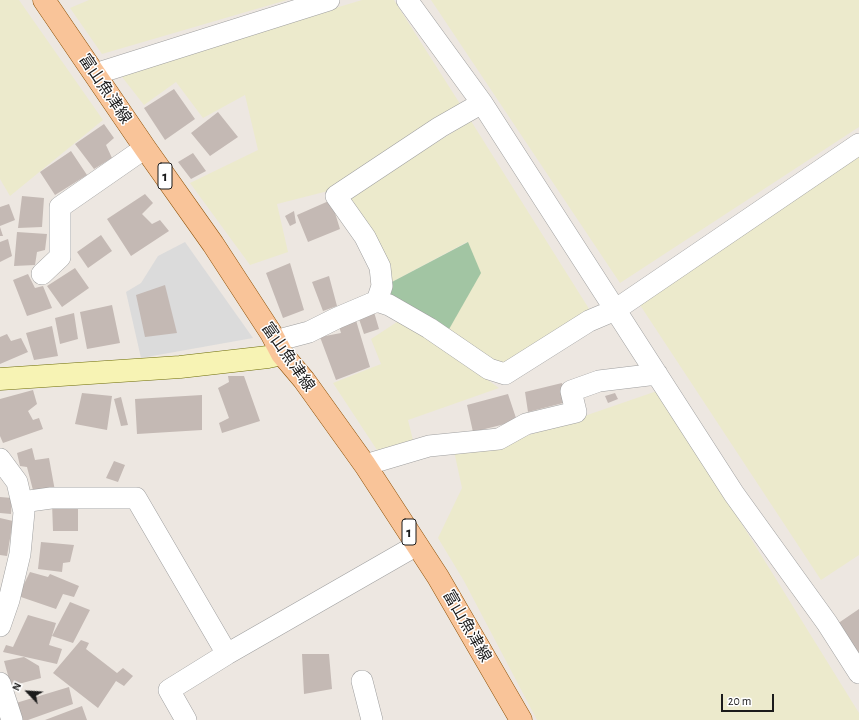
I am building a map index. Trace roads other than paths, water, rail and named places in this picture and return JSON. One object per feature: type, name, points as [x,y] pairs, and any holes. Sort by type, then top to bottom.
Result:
[{"type":"main road","name":"富山魚津線","points":[[44,0],[212,244],[279,347],[365,465],[438,577],[521,720]]},
{"type":"street","points":[[95,74],[329,0]]},
{"type":"street","points":[[408,0],[482,103],[734,494],[827,623],[859,673]]},
{"type":"street","points":[[376,301],[382,286],[380,267],[365,237],[336,196],[440,127],[482,103]]},
{"type":"street","points":[[0,379],[180,367],[268,357],[279,347],[337,318],[376,301],[389,305],[429,328],[489,370],[505,374],[589,321],[615,310],[859,144]]},
{"type":"street","points":[[42,274],[60,257],[60,208],[145,148]]},
{"type":"street","points":[[365,465],[429,446],[499,439],[526,424],[576,412],[571,391],[599,381],[657,374]]},
{"type":"street","points":[[0,459],[17,482],[24,512],[20,554],[9,600],[0,626]]},
{"type":"street","points":[[22,502],[51,498],[136,498],[228,654]]},
{"type":"street","points":[[186,720],[169,690],[228,654],[417,545]]},
{"type":"street","points":[[362,681],[372,720]]},
{"type":"street","points":[[0,683],[12,720]]}]
